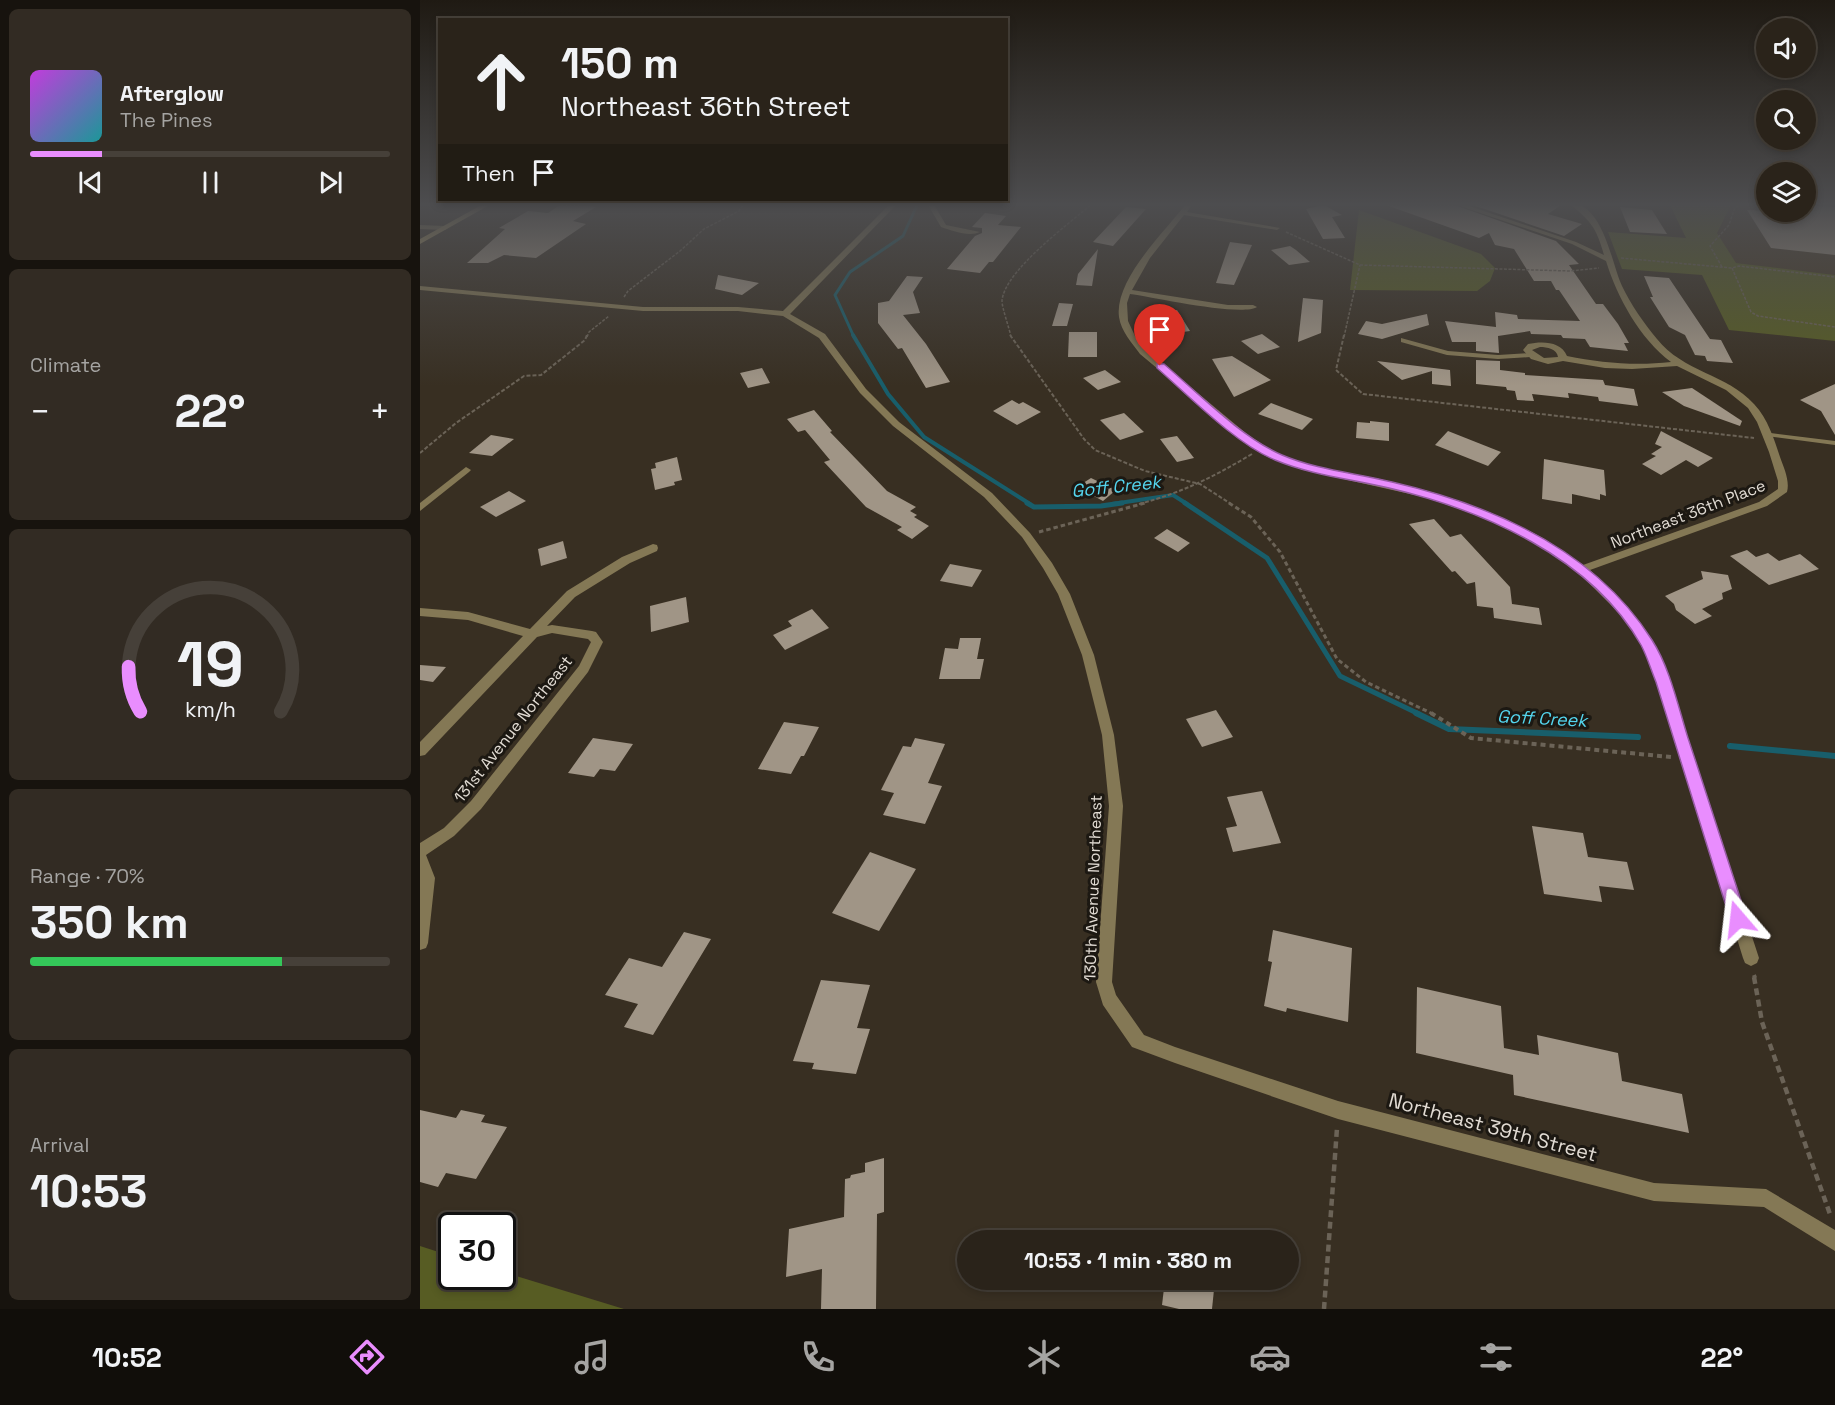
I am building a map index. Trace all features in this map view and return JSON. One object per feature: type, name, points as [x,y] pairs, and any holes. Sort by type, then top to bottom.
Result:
[{"type":"street","points":[[420,288],[644,309],[738,309],[785,314],[834,264]]},
{"type":"street","points":[[1146,264],[1126,291],[1122,315],[1134,341],[1143,352],[1261,449],[1303,466],[1392,485],[1467,507],[1539,540],[1582,569],[1625,612],[1647,644],[1663,682],[1750,958]]},
{"type":"street","name":"Northeast 36th Place","points":[[1582,569],[1754,508],[1777,497],[1783,490],[1784,481],[1758,416],[1750,404],[1676,364],[1655,344],[1607,264]]},
{"type":"street","points":[[1126,291],[1228,307],[1253,308]]},
{"type":"street","name":"130th Avenue Northeast","points":[[785,314],[822,336],[862,391],[896,424],[988,495],[1026,535],[1064,594],[1088,655],[1108,735],[1116,806],[1104,982],[1108,999],[1138,1041]]},
{"type":"street","points":[[1562,358],[1563,355],[1558,349],[1541,344],[1528,348],[1530,355],[1549,361],[1562,358],[1633,369],[1676,364]]},
{"type":"street","points":[[420,508],[466,470]]},
{"type":"street","points":[[420,751],[571,594],[626,560],[653,548]]},
{"type":"street","points":[[420,612],[468,616],[531,634]]},
{"type":"street","name":"131st Avenue Northeast","points":[[420,851],[449,832],[476,805],[584,669],[597,642],[592,635],[552,629],[531,634]]},
{"type":"street","points":[[420,857],[428,878],[420,944]]},
{"type":"street","name":"Northeast 39th Street","points":[[1138,1041],[1338,1110],[1654,1192],[1766,1198],[1835,1241]]},
{"type":"lane","points":[[1404,340],[1447,353],[1498,357],[1530,355]]},
{"type":"lane","points":[[1767,437],[1835,443]]},
{"type":"path","points":[[420,453],[466,416],[524,376],[541,375],[549,370],[608,317],[628,291],[663,264]]},
{"type":"path","points":[[1024,264],[1005,286],[1002,303],[1008,319],[1011,339],[1084,439],[1095,450],[1145,471],[1200,484],[1251,517],[1280,552],[1337,659],[1366,682],[1431,713],[1471,738],[1688,759]]},
{"type":"path","points":[[1601,264],[1570,271],[1360,265],[1336,370],[1363,394],[1767,437]]},
{"type":"path","points":[[1689,264],[1732,268],[1739,266],[1835,277]]},
{"type":"path","points":[[1732,268],[1751,312],[1758,316],[1835,327]]},
{"type":"path","points":[[1026,535],[1173,495],[1200,484],[1261,449]]},
{"type":"path","points":[[1750,958],[1762,1022],[1835,1228]]},
{"type":"path","points":[[1324,1309],[1338,1110]]},
{"type":"shaded area","points":[[1744,264],[1835,264],[1835,275]]},
{"type":"green space","points":[[1353,264],[1491,264],[1495,268],[1490,281],[1477,291],[1350,290]]},
{"type":"green space","points":[[1620,264],[1745,264],[1835,275],[1835,341],[1729,330],[1702,275],[1622,269]]},
{"type":"green space","points":[[420,1246],[438,1252],[438,1290],[516,1290],[516,1276],[624,1309],[420,1309]]},
{"type":"building","points":[[951,264],[987,264],[980,273],[947,269]]},
{"type":"building","points":[[1086,264],[1096,264],[1092,286],[1076,285],[1078,274]]},
{"type":"building","points":[[1222,264],[1243,264],[1234,285],[1216,283]]},
{"type":"building","points":[[1523,264],[1578,264],[1569,265],[1596,304],[1603,304],[1618,324],[1629,343],[1624,343],[1628,351],[1590,347],[1585,339],[1531,334],[1530,331],[1498,336],[1499,353],[1476,351],[1476,342],[1452,342],[1445,321],[1496,327],[1495,312],[1517,315],[1518,319],[1580,321],[1551,281],[1534,281]]},
{"type":"building","points":[[718,275],[759,283],[742,295],[715,289]]},
{"type":"building","points":[[907,276],[923,277],[913,292],[920,313],[903,315],[926,344],[950,382],[926,388],[902,348],[898,349],[878,323],[878,303],[889,301]]},
{"type":"building","points":[[1644,276],[1669,278],[1710,339],[1721,340],[1733,363],[1707,361],[1705,356],[1695,355],[1685,335],[1669,327],[1650,297],[1653,297]]},
{"type":"building","points":[[1303,298],[1323,300],[1321,333],[1298,342]]},
{"type":"building","points":[[1059,303],[1073,304],[1067,326],[1052,326]]},
{"type":"building","points":[[1177,310],[1190,331],[1169,334],[1160,315],[1163,315],[1162,311]]},
{"type":"building","points":[[1427,314],[1429,325],[1382,339],[1358,334],[1366,321],[1382,324]]},
{"type":"building","points":[[1069,332],[1097,332],[1097,357],[1068,357]]},
{"type":"building","points":[[1262,334],[1280,347],[1258,354],[1241,341]]},
{"type":"building","points":[[1232,356],[1271,380],[1234,397],[1212,359]]},
{"type":"building","points":[[1476,360],[1500,361],[1500,370],[1525,373],[1525,375],[1603,380],[1605,385],[1634,389],[1638,406],[1599,401],[1598,397],[1568,393],[1569,398],[1532,394],[1534,401],[1517,400],[1515,391],[1507,390],[1506,387],[1476,384]]},
{"type":"building","points":[[1377,361],[1450,370],[1451,386],[1432,384],[1432,371],[1402,380]]},
{"type":"building","points":[[762,368],[770,383],[748,388],[740,373]]},
{"type":"building","points":[[1105,370],[1121,382],[1098,390],[1083,378]]},
{"type":"building","points":[[1835,384],[1835,435],[1821,411],[1800,400]]},
{"type":"building","points":[[1692,388],[1742,421],[1740,426],[1684,406],[1662,392]]},
{"type":"building","points":[[1012,400],[1019,404],[1023,402],[1041,412],[1017,425],[993,411]]},
{"type":"building","points":[[1271,403],[1313,419],[1302,430],[1258,414]]},
{"type":"building","points":[[814,410],[832,431],[830,432],[887,491],[916,507],[910,511],[917,515],[914,517],[929,526],[912,539],[897,530],[902,527],[866,507],[824,462],[830,460],[805,430],[798,432],[787,419]]},
{"type":"building","points":[[1124,413],[1144,432],[1120,440],[1100,420]]},
{"type":"building","points":[[1370,421],[1389,423],[1389,441],[1356,438],[1357,422],[1370,423]]},
{"type":"building","points":[[1448,431],[1501,452],[1488,466],[1435,445]]},
{"type":"building","points":[[1661,431],[1713,458],[1698,467],[1686,460],[1661,475],[1642,464],[1656,456],[1651,454],[1662,447],[1655,444]]},
{"type":"building","points":[[491,435],[514,439],[492,456],[469,453]]},
{"type":"building","points":[[1177,436],[1194,458],[1177,462],[1160,439]]},
{"type":"building","points":[[677,457],[682,480],[674,482],[675,485],[655,490],[651,469],[656,468],[655,463]]},
{"type":"building","points":[[1544,459],[1604,470],[1606,496],[1600,494],[1600,500],[1572,494],[1572,504],[1542,499]]},
{"type":"building","points":[[1091,478],[1116,490],[1103,501],[1077,487]]},
{"type":"building","points":[[509,491],[526,501],[496,517],[480,507]]},
{"type":"building","points":[[1434,519],[1450,537],[1461,534],[1510,587],[1512,604],[1539,608],[1542,625],[1494,618],[1493,608],[1477,606],[1475,582],[1467,584],[1455,571],[1452,572],[1409,524]]},
{"type":"building","points":[[1167,529],[1190,543],[1178,552],[1154,538]]},
{"type":"building","points":[[563,541],[567,558],[541,566],[538,549]]},
{"type":"building","points":[[1747,550],[1756,557],[1768,553],[1779,561],[1800,554],[1819,569],[1769,585],[1730,556]]},
{"type":"building","points":[[950,564],[982,570],[972,587],[940,581]]},
{"type":"building","points":[[1701,571],[1728,575],[1732,589],[1722,593],[1723,599],[1702,609],[1712,616],[1695,624],[1676,610],[1674,604],[1665,596],[1703,579]]},
{"type":"building","points":[[686,597],[689,622],[651,632],[650,606]]},
{"type":"building","points":[[812,609],[829,628],[785,650],[773,635],[792,626],[788,621]]},
{"type":"building","points":[[960,638],[981,638],[977,659],[984,659],[980,679],[939,679],[945,648],[958,649]]},
{"type":"building","points":[[420,665],[446,667],[433,682],[420,680]]},
{"type":"building","points":[[1216,710],[1233,737],[1202,747],[1186,719]]},
{"type":"building","points":[[784,722],[819,727],[804,756],[801,756],[791,774],[758,769]]},
{"type":"building","points":[[593,738],[633,744],[615,771],[600,769],[594,777],[568,773]]},
{"type":"building","points":[[915,738],[945,744],[928,783],[942,786],[925,824],[883,815],[894,793],[881,790],[903,746],[911,747]]},
{"type":"building","points":[[1262,791],[1281,843],[1233,852],[1226,828],[1237,826],[1227,797]]},
{"type":"building","points":[[1532,826],[1583,833],[1588,857],[1627,862],[1634,890],[1599,886],[1602,902],[1544,894]]},
{"type":"building","points":[[870,852],[916,869],[879,931],[832,913]]},
{"type":"building","points":[[1273,930],[1352,948],[1348,1022],[1287,1008],[1286,1012],[1264,1006],[1272,962],[1268,961]]},
{"type":"building","points":[[684,932],[711,939],[653,1035],[624,1027],[638,1004],[605,995],[629,958],[662,967]]},
{"type":"building","points":[[821,980],[870,985],[857,1028],[870,1029],[856,1074],[812,1069],[814,1063],[793,1061]]},
{"type":"building","points":[[1417,987],[1501,1006],[1504,1048],[1539,1055],[1537,1035],[1618,1053],[1622,1081],[1682,1094],[1689,1133],[1514,1095],[1513,1075],[1416,1053]]},
{"type":"building","points":[[420,1110],[456,1118],[461,1110],[485,1115],[481,1122],[507,1127],[476,1179],[446,1173],[438,1187],[420,1182]]},
{"type":"building","points":[[884,1158],[884,1212],[877,1214],[876,1309],[821,1309],[822,1269],[786,1277],[789,1229],[844,1217],[845,1179],[865,1172],[865,1163]]},
{"type":"building","points":[[1164,1290],[1214,1290],[1212,1309],[1179,1309],[1162,1305]]},
{"type":"waterway","name":"Goff Creek","points":[[853,336],[835,295],[850,272],[862,264]]},
{"type":"waterway","name":"Goff Creek","points":[[853,336],[888,394],[924,437],[1030,504]]},
{"type":"waterway","name":"Goff Creek","points":[[1112,504],[1173,495],[1187,504]]},
{"type":"waterway","name":"Goff Creek","points":[[1027,503],[1034,507],[1101,506],[1122,503]]},
{"type":"waterway","name":"Goff Creek","points":[[1185,503],[1267,558],[1340,676],[1419,714]]},
{"type":"waterway","name":"Goff Creek","points":[[1416,713],[1449,729],[1638,737]]},
{"type":"waterway","name":"Goff Creek","points":[[1730,746],[1835,756]]},
{"type":"route","points":[[1160,366],[1245,437],[1276,457],[1303,466],[1431,495],[1467,507],[1539,540],[1582,569],[1625,612],[1647,644],[1663,682],[1738,919]]}]
